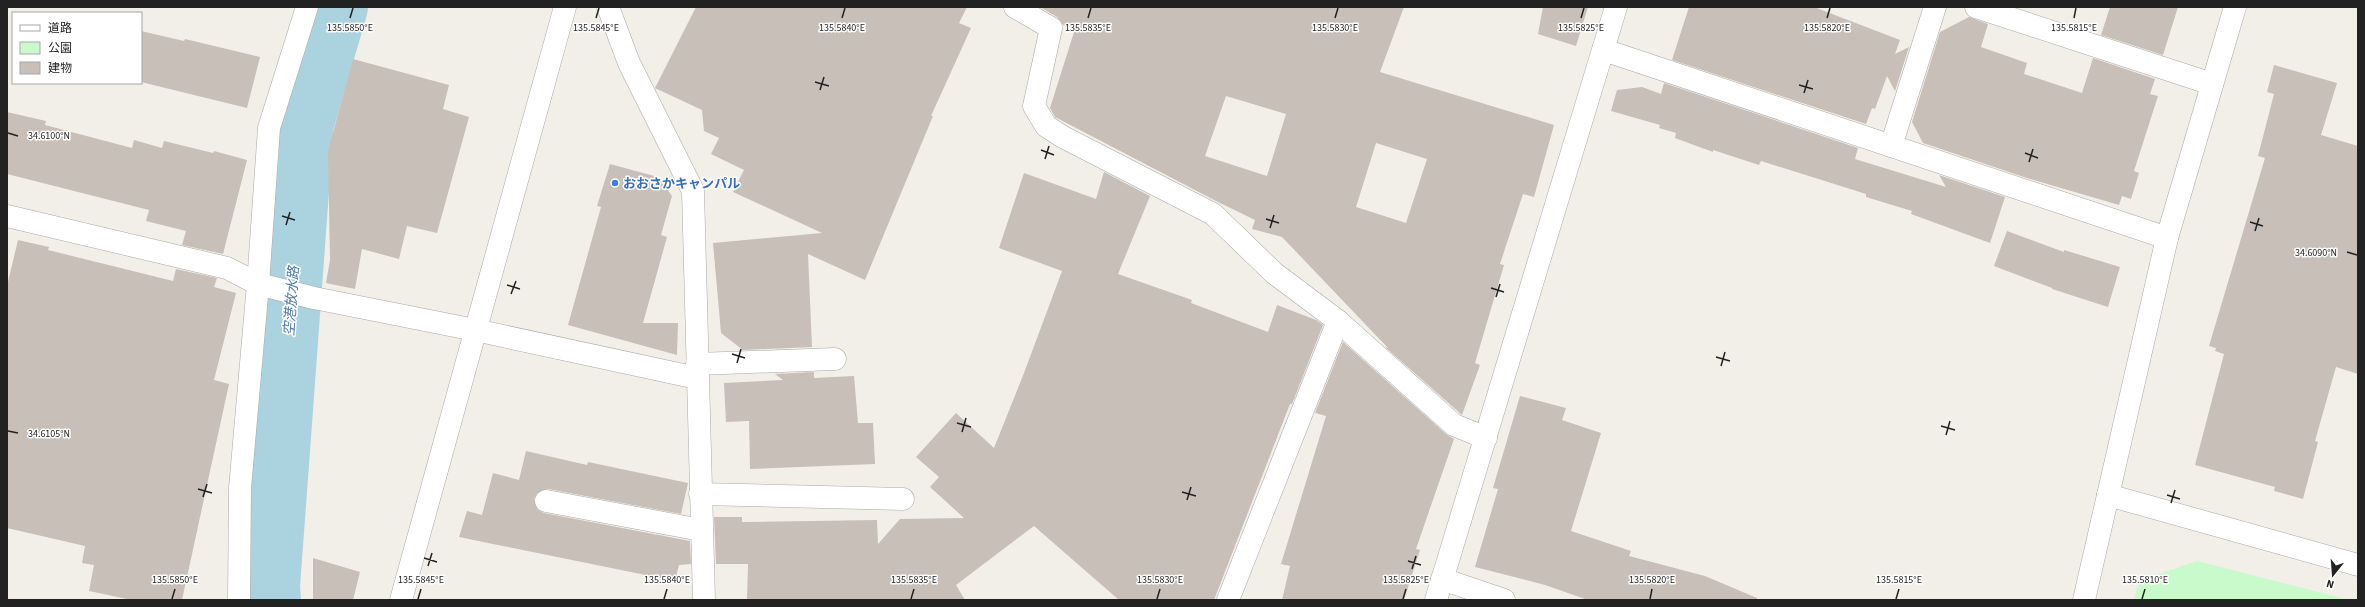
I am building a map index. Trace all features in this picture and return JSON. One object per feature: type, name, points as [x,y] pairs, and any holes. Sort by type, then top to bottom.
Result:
[{"type":"street","points":[[239,600],[240,488],[258,284],[269,128],[307,7]]},
{"type":"street","points":[[401,600],[565,7]]},
{"type":"street","points":[[608,7],[629,63],[693,191],[704,600]]},
{"type":"street","points":[[1015,7],[1051,28],[1034,106],[1046,126],[1063,137],[1213,214],[1274,272],[1338,321],[1454,425],[1486,438]]},
{"type":"street","points":[[1436,600],[1616,7]]},
{"type":"street","points":[[1891,146],[1935,7]]},
{"type":"street","points":[[1976,7],[2212,84]]},
{"type":"street","points":[[2084,600],[2167,238],[2235,7]]},
{"type":"street","points":[[1604,50],[2167,238]]},
{"type":"street","points":[[8,222],[227,268],[258,284],[314,298],[475,330],[697,371],[835,359]]},
{"type":"street","points":[[1228,600],[1338,321]]},
{"type":"street","points":[[700,494],[903,499]]},
{"type":"street","points":[[2108,495],[2358,565]]},
{"type":"street","points":[[546,501],[701,530]]},
{"type":"street","points":[[1442,580],[1504,600]]},
{"type":"green space","points":[[2197,561],[2349,600],[2134,600],[2139,581]]},
{"type":"building","points":[[696,7],[967,7],[959,23],[971,28],[931,116],[933,116],[865,280],[808,254],[812,347],[743,350],[721,333],[713,243],[822,233],[733,192],[744,170],[711,154],[719,138],[704,131],[702,110],[655,88]]},
{"type":"building","points":[[1040,7],[1404,7],[1380,72],[1554,125],[1534,197],[1523,194],[1500,264],[1504,265],[1475,363],[1480,365],[1462,415],[1385,347],[1388,348],[1282,237],[1252,229],[1255,220],[1055,117],[1050,108],[1075,29],[1063,25],[1057,17]],"holes":[[[1226,96],[1286,114],[1267,176],[1205,156]],[[1376,143],[1427,159],[1406,223],[1356,207]]]},
{"type":"building","points":[[1543,7],[1588,7],[1576,46],[1538,34]]},
{"type":"building","points":[[1689,7],[1814,7],[1900,40],[1895,54],[1909,47],[1895,91],[1887,76],[1875,109],[1872,108],[1866,124],[1672,60]]},
{"type":"building","points":[[2110,7],[2178,7],[2163,55],[2101,35]]},
{"type":"building","points":[[1969,17],[1988,24],[1981,47],[2027,63],[2024,74],[2082,93],[2093,58],[2155,79],[2150,94],[2158,96],[2134,171],[2139,173],[2131,199],[2122,196],[2119,205],[2027,178],[1923,143],[1912,122],[1940,32]]},
{"type":"building","points":[[142,31],[184,41],[185,39],[260,57],[247,108],[142,82]]},
{"type":"building","points":[[353,59],[449,85],[443,109],[469,117],[437,233],[407,226],[399,259],[362,249],[355,289],[326,283],[330,260],[328,151]]},
{"type":"building","points":[[2274,65],[2337,83],[2321,135],[2358,146],[2358,374],[2336,367],[2315,441],[2318,442],[2303,499],[2274,491],[2275,487],[2195,465],[2224,354],[2215,351],[2216,348],[2209,346],[2265,158],[2258,156],[2274,94],[2267,92]]},
{"type":"building","points":[[1664,83],[1858,148],[1855,159],[1946,187],[1939,175],[2005,197],[1990,243],[1911,214],[1912,211],[1866,197],[1866,194],[1761,161],[1759,165],[1713,150],[1713,152],[1675,138],[1676,133],[1659,128],[1660,125],[1611,111],[1617,90],[1642,87],[1661,94]]},
{"type":"building","points":[[7,112],[46,121],[45,125],[132,148],[134,140],[162,148],[164,141],[213,153],[214,151],[247,160],[223,254],[182,245],[186,231],[146,221],[149,210],[7,174]]},
{"type":"building","points":[[610,164],[658,177],[672,196],[661,235],[667,237],[643,323],[678,323],[677,355],[568,325],[601,207],[597,206]]},
{"type":"building","points":[[1104,172],[1150,196],[1118,274],[1192,300],[1191,303],[1268,332],[1277,305],[1316,320],[1323,325],[1292,404],[1290,404],[1214,600],[1119,600],[1034,526],[956,585],[965,600],[747,600],[748,564],[716,564],[714,517],[742,517],[742,522],[877,520],[878,544],[900,519],[964,518],[930,487],[939,477],[916,457],[956,413],[994,448],[1024,373],[1062,271],[999,248],[1024,173],[1096,199]]},
{"type":"building","points":[[2007,231],[2064,252],[2064,250],[2120,267],[2108,307],[2052,289],[1994,266]]},
{"type":"building","points":[[18,240],[49,247],[48,250],[173,281],[176,269],[217,278],[214,287],[236,293],[214,380],[229,384],[182,600],[132,600],[89,591],[94,565],[82,563],[85,546],[7,528],[7,286]]},
{"type":"building","points":[[1343,342],[1446,434],[1454,439],[1416,549],[1420,550],[1404,600],[1282,600],[1290,566],[1281,564],[1326,416],[1315,413]]},
{"type":"building","points":[[814,372],[814,378],[854,376],[858,423],[873,423],[875,464],[750,469],[749,421],[726,422],[724,383],[783,380],[775,374]]},
{"type":"building","points":[[1520,396],[1566,408],[1562,420],[1601,433],[1571,531],[1631,551],[1629,556],[1705,576],[1757,598],[1757,600],[1588,600],[1545,585],[1475,567],[1498,489],[1493,488]]},
{"type":"building","points":[[526,451],[587,465],[588,462],[688,483],[681,514],[548,489],[537,493],[534,499],[538,510],[544,513],[690,541],[691,564],[679,565],[675,581],[459,537],[467,511],[482,515],[493,473],[519,480]]},
{"type":"building","points":[[313,558],[360,572],[353,600],[313,600]]},
{"type":"waterway","name":"空港放水路","points":[[270,600],[269,586],[303,123],[337,7]]},
{"type":"place","name":"おおさかキャンパル","points":[[615,183]]}]
